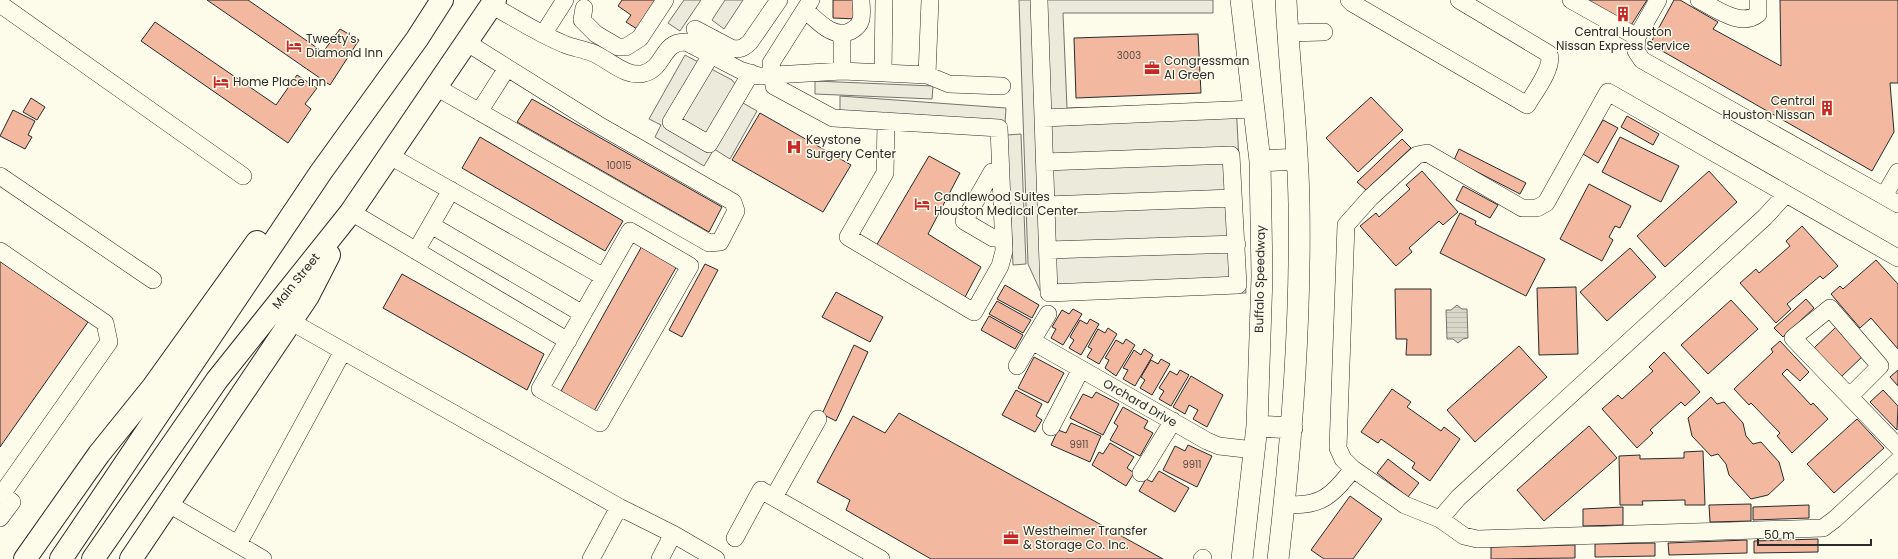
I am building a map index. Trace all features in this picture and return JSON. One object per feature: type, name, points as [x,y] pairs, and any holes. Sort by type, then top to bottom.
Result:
[{"type":"highway","points":[[61,559],[321,172],[418,39],[442,0]]},
{"type":"highway","name":"Main Street","points":[[93,559],[217,380],[351,212],[493,2]]},
{"type":"highway","points":[[25,559],[99,454],[153,387],[203,315],[283,206],[321,172]]},
{"type":"highway","points":[[131,559],[167,503],[308,296],[351,212]]},
{"type":"main road","name":"Buffalo Speedway","points":[[1241,0],[1260,161],[1262,276],[1257,426],[1242,559]]},
{"type":"main road","points":[[1278,559],[1292,428],[1299,301],[1297,159],[1286,0]]},
{"type":"main road","points":[[1260,161],[1297,159]]},
{"type":"main road","points":[[1257,426],[1292,428]]},
{"type":"street","points":[[544,33],[565,0]]},
{"type":"street","points":[[582,3],[582,20],[587,26],[618,47],[626,47],[640,38],[665,0]]},
{"type":"street","points":[[695,29],[731,48],[738,49],[745,47],[779,0]]},
{"type":"street","points":[[861,0],[860,22],[856,28],[846,33],[827,29],[808,5],[772,63],[774,86],[833,118],[886,121],[999,128],[1004,250],[1000,266],[974,312],[848,238],[885,173],[886,121]]},
{"type":"street","points":[[883,73],[884,0]]},
{"type":"street","points":[[927,75],[930,0]]},
{"type":"street","points":[[1039,0],[1044,162],[1049,293],[1238,285],[1237,244],[1231,155],[1044,162]]},
{"type":"street","points":[[1350,0],[1352,4],[1527,105],[1548,69],[1551,60],[1549,54],[1459,0]]},
{"type":"street","points":[[1571,0],[1637,37]]},
{"type":"street","points":[[1658,0],[1637,37],[1636,51],[1642,60],[1891,200],[1898,172]]},
{"type":"street","points":[[1699,0],[1733,17],[1746,20],[1753,18],[1758,14],[1758,0]]},
{"type":"street","points":[[493,2],[563,44],[592,53],[627,71],[637,74],[646,73],[657,66],[670,47],[678,42],[686,42],[740,70],[759,76],[842,71],[927,75],[949,84],[1002,86]]},
{"type":"street","points":[[0,4],[243,176]]},
{"type":"street","points":[[1288,33],[1324,32]]},
{"type":"street","points":[[842,33],[842,71]]},
{"type":"street","points":[[436,87],[709,243],[720,242],[736,211],[733,202],[597,124],[466,42]]},
{"type":"street","points":[[711,55],[672,122],[709,144],[751,73]]},
{"type":"street","points":[[479,112],[507,68]]},
{"type":"street","points":[[1898,258],[1608,92],[1546,203],[1537,208],[1522,208],[1427,153],[1417,155],[1370,198],[1346,226],[1338,448],[1343,459],[1353,469],[1405,505],[1440,519],[1464,536],[1478,539],[1823,528],[1835,519],[1898,461]]},
{"type":"street","points":[[1043,118],[1254,110]]},
{"type":"street","points":[[390,156],[604,277]]},
{"type":"street","points":[[1001,172],[992,172],[964,221],[993,238],[1003,238]]},
{"type":"street","points":[[0,176],[152,280]]},
{"type":"street","points":[[416,251],[450,190]]},
{"type":"street","points":[[1440,519],[1458,498],[1759,222],[1786,194]]},
{"type":"street","points":[[1046,205],[1233,198]]},
{"type":"street","points":[[351,212],[568,341]]},
{"type":"street","points":[[431,225],[583,314]]},
{"type":"street","points":[[630,232],[690,266],[600,423],[540,388],[583,314],[630,232]]},
{"type":"street","points":[[1048,250],[1237,244]]},
{"type":"street","points":[[0,252],[105,323],[109,342],[1,493],[12,502],[0,518]]},
{"type":"street","points":[[1850,396],[1880,366],[1830,308],[1793,338],[1898,447]]},
{"type":"street","points":[[1017,366],[1048,314]]},
{"type":"street","points":[[290,321],[619,506],[674,534],[716,559]]},
{"type":"street","name":"Orchard Drive","points":[[1032,341],[1207,441],[1229,448],[1254,450]]},
{"type":"street","points":[[238,544],[343,351]]},
{"type":"street","points":[[1051,427],[1081,369]]},
{"type":"street","points":[[774,497],[818,419]]},
{"type":"street","points":[[1141,474],[1173,421]]},
{"type":"street","points":[[1285,504],[1299,506],[1323,499],[1334,492],[1353,469]]},
{"type":"street","points":[[735,538],[761,490],[881,559]]},
{"type":"street","points":[[167,503],[262,559]]},
{"type":"street","points":[[591,559],[619,506]]},
{"type":"street","points":[[660,559],[674,534]]},
{"type":"shaded area","points":[[684,0],[701,0],[680,31],[668,23]]},
{"type":"shaded area","points":[[725,0],[743,0],[724,29],[712,20]]},
{"type":"shaded area","points":[[1019,0],[1213,0],[1213,13],[1063,13],[1067,108],[1236,103],[1246,293],[1043,297],[1028,264]]},
{"type":"shaded area","points":[[685,55],[732,80],[746,98],[743,103],[757,111],[730,159],[714,149],[704,166],[655,137],[661,125],[649,119]]},
{"type":"shaded area","points":[[815,81],[933,86],[932,99],[815,94]]},
{"type":"shaded area","points":[[840,96],[1006,108],[1005,123],[840,111]]},
{"type":"shaded area","points":[[1021,134],[1026,264],[1013,265],[1007,135]]},
{"type":"shaded area","points":[[1457,305],[1462,309],[1467,309],[1468,338],[1463,339],[1458,343],[1453,339],[1447,339],[1446,310],[1451,310]]},
{"type":"building","name":"Tweety's Diamond Inn","points":[[207,0],[248,0],[323,52],[340,29],[359,40],[330,85]]},
{"type":"building","points":[[622,0],[657,0],[637,29],[626,22],[631,15],[618,6]]},
{"type":"building","points":[[833,0],[857,0],[857,19],[833,18]]},
{"type":"building","name":"Central Houston Nissan Express Service","points":[[1584,0],[1647,0],[1630,27]]},
{"type":"building","name":"Central Houston Nissan","points":[[1674,0],[1680,0],[1718,22],[1713,29],[1781,66],[1780,0],[1898,0],[1898,83],[1890,83],[1894,132],[1872,171],[1650,44]]},
{"type":"building","name":"Home Place Inn","points":[[155,22],[276,105],[297,75],[317,88],[305,104],[311,109],[288,143],[141,41]]},
{"type":"building","points":[[1198,34],[1201,93],[1076,98],[1074,38]]},
{"type":"building","points":[[1371,97],[1403,130],[1358,172],[1326,138]]},
{"type":"building","points":[[31,98],[45,107],[37,120],[23,112]]},
{"type":"building","points":[[532,99],[722,207],[709,232],[517,122]]},
{"type":"building","points":[[13,110],[35,121],[28,135],[32,137],[25,149],[0,136]]},
{"type":"building","points":[[760,113],[851,165],[823,212],[732,160]]},
{"type":"building","points":[[1627,116],[1659,134],[1653,145],[1621,127]]},
{"type":"building","points":[[1603,120],[1618,128],[1598,163],[1583,154]]},
{"type":"building","points":[[480,137],[623,221],[605,251],[462,168]]},
{"type":"building","points":[[1620,137],[1679,166],[1661,202],[1602,172]]},
{"type":"building","points":[[1402,139],[1411,148],[1366,190],[1357,182]]},
{"type":"building","points":[[1459,149],[1526,183],[1520,194],[1454,160]]},
{"type":"building","name":"Candlewood Suites Houston Medical Center","points":[[929,156],[960,173],[928,234],[981,267],[964,299],[876,246]]},
{"type":"building","points":[[1422,171],[1458,212],[1443,225],[1439,221],[1409,248],[1412,252],[1396,266],[1360,226],[1376,213],[1379,217],[1410,189],[1406,185]]},
{"type":"building","points":[[1709,171],[1737,202],[1665,267],[1637,236]]},
{"type":"building","points":[[1589,184],[1631,206],[1620,228],[1615,226],[1609,237],[1613,240],[1602,261],[1560,239]]},
{"type":"building","points":[[1463,186],[1498,205],[1490,218],[1456,200]]},
{"type":"building","points":[[1460,213],[1476,221],[1475,224],[1545,259],[1526,296],[1440,253]]},
{"type":"building","points":[[1802,226],[1838,266],[1823,279],[1820,276],[1787,304],[1791,309],[1776,323],[1740,283],[1756,269],[1759,273],[1790,246],[1786,241]]},
{"type":"building","points":[[642,246],[677,266],[594,411],[561,391]]},
{"type":"building","points":[[1630,248],[1656,277],[1607,321],[1580,292]]},
{"type":"building","points":[[1876,260],[1898,284],[1898,349],[1871,318],[1860,328],[1831,294],[1840,286],[1843,289]]},
{"type":"building","points":[[0,261],[88,322],[0,447]]},
{"type":"building","points":[[705,264],[718,270],[682,337],[669,330]]},
{"type":"building","points":[[402,274],[544,354],[527,390],[383,308]]},
{"type":"building","points":[[1005,285],[1039,305],[1032,318],[997,299]]},
{"type":"building","points":[[1576,287],[1578,354],[1539,355],[1537,288]]},
{"type":"building","points":[[1395,289],[1431,289],[1431,355],[1406,355],[1407,339],[1396,339]]},
{"type":"building","points":[[836,292],[883,317],[870,342],[822,317]]},
{"type":"building","points":[[1806,299],[1814,308],[1783,337],[1774,328]]},
{"type":"building","points":[[1731,300],[1758,329],[1708,374],[1681,345]]},
{"type":"building","points":[[997,301],[1031,320],[1023,333],[989,314]]},
{"type":"building","points":[[1073,309],[1082,314],[1063,345],[1051,338],[1056,329],[1052,327],[1062,310],[1069,314]]},
{"type":"building","points":[[989,316],[1023,335],[1015,349],[981,330]]},
{"type":"building","points":[[1090,319],[1099,324],[1081,355],[1069,348],[1074,340],[1070,337],[1080,320],[1087,324]]},
{"type":"building","points":[[1836,327],[1864,355],[1840,378],[1813,349]]},
{"type":"building","points":[[1108,328],[1117,334],[1099,364],[1087,357],[1092,349],[1088,347],[1098,329],[1105,333]]},
{"type":"building","points":[[1126,339],[1135,345],[1116,376],[1105,368],[1109,360],[1105,358],[1116,340],[1123,344]]},
{"type":"building","points":[[1780,341],[1809,372],[1800,381],[1787,369],[1782,374],[1811,405],[1813,403],[1828,419],[1792,453],[1777,436],[1780,433],[1751,403],[1749,405],[1734,389],[1773,352],[1771,349]]},
{"type":"building","points":[[854,345],[868,352],[836,421],[822,414]]},
{"type":"building","points":[[1519,346],[1547,377],[1475,442],[1447,410]]},
{"type":"building","points":[[1144,349],[1153,355],[1135,386],[1123,379],[1128,370],[1123,368],[1134,350],[1141,355]]},
{"type":"building","points":[[1664,352],[1700,392],[1685,406],[1681,402],[1650,430],[1653,433],[1637,448],[1602,409],[1618,395],[1622,399],[1653,371],[1649,367]]},
{"type":"building","points":[[1034,357],[1064,373],[1048,403],[1018,388]]},
{"type":"building","points":[[1161,359],[1170,364],[1152,395],[1140,388],[1145,380],[1141,377],[1151,360],[1158,364]]},
{"type":"building","points":[[1180,370],[1189,375],[1171,406],[1159,399],[1164,391],[1159,388],[1170,371],[1177,375]]},
{"type":"building","points":[[1898,370],[1898,386],[1890,377]]},
{"type":"building","points":[[1191,376],[1223,395],[1207,427],[1193,419],[1198,410],[1189,405],[1185,414],[1173,407]]},
{"type":"building","points":[[1392,389],[1411,402],[1407,407],[1441,431],[1444,427],[1460,439],[1430,481],[1412,468],[1415,463],[1381,439],[1378,443],[1361,432]]},
{"type":"building","points":[[1016,390],[1042,404],[1036,416],[1042,420],[1035,432],[1002,415]]},
{"type":"building","points":[[1883,390],[1898,406],[1897,430],[1870,402]]},
{"type":"building","points":[[1096,392],[1119,404],[1103,435],[1070,418],[1083,394],[1092,398]]},
{"type":"building","points":[[1711,397],[1717,404],[1724,402],[1743,423],[1746,436],[1753,444],[1761,442],[1779,462],[1784,480],[1768,495],[1751,499],[1729,475],[1726,464],[1718,454],[1711,456],[1692,436],[1688,418]]},
{"type":"building","points":[[1123,407],[1148,421],[1144,428],[1153,433],[1140,456],[1110,440],[1118,426],[1114,423]]},
{"type":"building","points":[[899,413],[1163,559],[931,559],[846,510],[850,500],[817,482],[853,416],[885,433]]},
{"type":"building","points":[[1857,419],[1884,448],[1834,493],[1807,464]]},
{"type":"building","points":[[1071,423],[1101,436],[1090,462],[1051,445],[1058,430],[1066,433]]},
{"type":"building","points":[[1589,426],[1617,458],[1544,521],[1517,490]]},
{"type":"building","points":[[1110,443],[1134,457],[1127,468],[1134,473],[1126,486],[1092,465],[1099,452],[1103,454]]},
{"type":"building","points":[[1188,445],[1212,456],[1197,487],[1163,470],[1175,446],[1185,451]]},
{"type":"building","points":[[1703,451],[1705,505],[1685,505],[1685,500],[1642,501],[1643,505],[1620,505],[1619,456],[1640,455],[1640,459],[1684,458],[1684,452]]},
{"type":"building","points":[[1388,459],[1419,483],[1408,497],[1377,473]]},
{"type":"building","points":[[1159,471],[1189,488],[1175,512],[1139,491],[1146,479],[1152,482]]},
{"type":"building","points":[[1350,496],[1382,519],[1353,559],[1324,559],[1311,550]]},
{"type":"building","points":[[1751,504],[1751,521],[1710,522],[1709,505]]},
{"type":"building","points":[[1809,505],[1809,518],[1753,520],[1753,507]]},
{"type":"building","points":[[1623,507],[1623,525],[1583,526],[1583,509]]},
{"type":"building","points":[[1818,539],[1818,552],[1754,553],[1754,541]]},
{"type":"building","points":[[1747,540],[1747,553],[1669,555],[1668,543]]},
{"type":"building","points":[[1655,543],[1655,556],[1595,557],[1595,544]]},
{"type":"building","points":[[1575,545],[1575,558],[1491,559],[1491,547]]},
{"type":"place","name":"Central Houston Nissan Express Service","points":[[1623,14]]},
{"type":"place","name":"Tweety's Diamond Inn","points":[[294,46]]},
{"type":"place","name":"Congressman Al Green","points":[[1152,68]]},
{"type":"place","name":"Home Place Inn","points":[[221,82]]},
{"type":"place","name":"Central Houston Nissan","points":[[1827,108]]},
{"type":"place","name":"Keystone Surgery Center","points":[[794,147]]},
{"type":"place","name":"Candlewood Suites Houston Medical Center","points":[[922,204]]},
{"type":"place","name":"Westheimer Transfer & Storage Co. Inc.","points":[[1011,538]]}]
